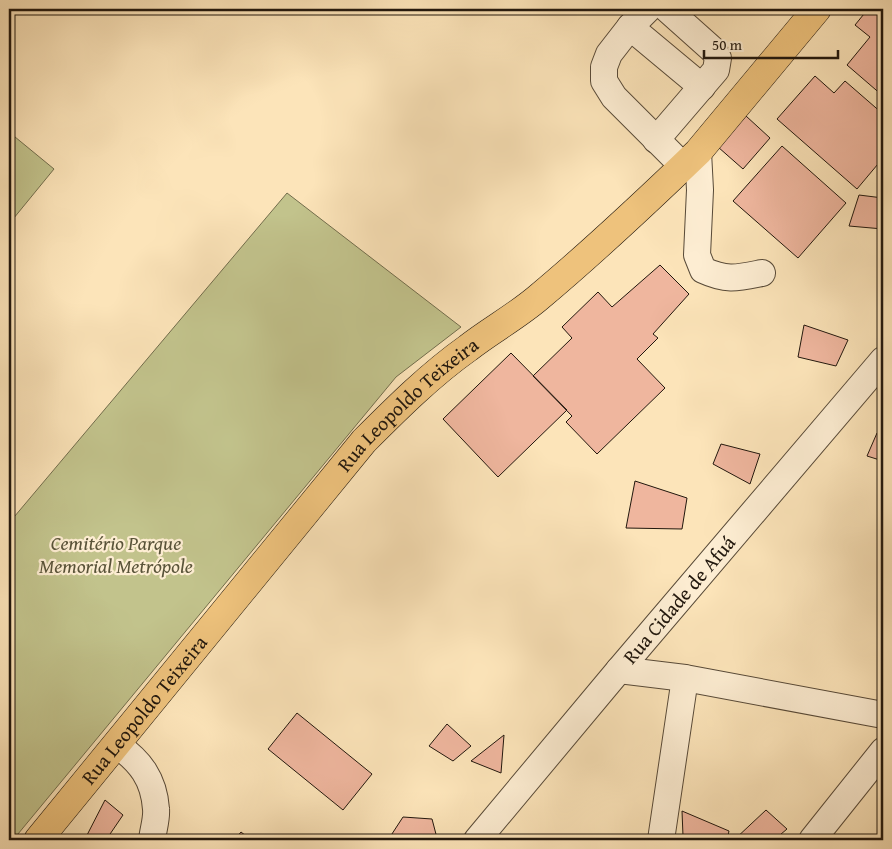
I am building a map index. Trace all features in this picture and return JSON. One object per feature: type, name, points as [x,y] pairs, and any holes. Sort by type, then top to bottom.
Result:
[{"type":"main road","name":"Rua Leopoldo Teixeira","points":[[38,840],[364,441],[415,390],[452,360],[537,299],[611,234],[691,159],[817,9]]},
{"type":"street","points":[[648,9],[630,27],[609,54],[604,67],[604,81],[614,97],[656,140],[691,159],[700,190],[697,256],[703,270],[715,276],[734,279],[762,273]]},
{"type":"street","points":[[656,140],[716,70],[718,58],[714,51],[667,9]]},
{"type":"street","points":[[630,27],[702,87]]},
{"type":"street","name":"Rua Cidade de Afuá","points":[[477,840],[883,360]]},
{"type":"street","points":[[619,670],[685,678],[883,715]]},
{"type":"street","points":[[660,840],[685,678]]},
{"type":"street","points":[[116,744],[134,757],[150,780],[156,810],[152,840]]},
{"type":"street","points":[[812,840],[883,751]]},
{"type":"green space","points":[[9,132],[54,169],[9,224]]},
{"type":"green space","name":"Cemitério Parque Memorial Metrópole","points":[[287,193],[461,327],[396,377],[13,840],[9,840],[9,523]]},
{"type":"building","points":[[868,9],[883,9],[883,96],[847,65],[870,37],[855,25]]},
{"type":"building","points":[[815,76],[834,93],[845,81],[883,114],[883,125],[878,131],[883,135],[883,158],[857,189],[777,119]]},
{"type":"building","points":[[746,116],[770,138],[743,169],[718,147]]},
{"type":"building","points":[[782,146],[846,203],[798,258],[733,201]]},
{"type":"building","points":[[859,195],[883,198],[883,229],[849,226]]},
{"type":"building","points":[[660,265],[689,294],[653,334],[658,338],[637,359],[665,388],[597,454],[566,422],[572,416],[533,376],[572,338],[562,327],[598,292],[612,307]]},
{"type":"building","points":[[804,325],[848,340],[836,366],[798,357]]},
{"type":"building","points":[[511,353],[567,410],[498,477],[443,419]]},
{"type":"building","points":[[877,433],[883,434],[883,461],[867,456]]},
{"type":"building","points":[[721,444],[760,454],[750,484],[713,464]]},
{"type":"building","points":[[635,481],[687,498],[682,529],[626,528]]},
{"type":"building","points":[[297,713],[372,774],[343,810],[268,749]]},
{"type":"building","points":[[447,724],[471,746],[453,761],[429,746]]},
{"type":"building","points":[[504,735],[501,773],[471,761]]},
{"type":"building","points":[[105,800],[123,815],[106,840],[85,840],[85,839]]},
{"type":"building","points":[[766,810],[787,829],[774,840],[734,840]]},
{"type":"building","points":[[682,811],[729,831],[727,840],[696,840],[683,836]]},
{"type":"building","points":[[403,817],[432,819],[437,840],[388,840]]},
{"type":"building","points":[[241,832],[251,840],[234,840]]}]
